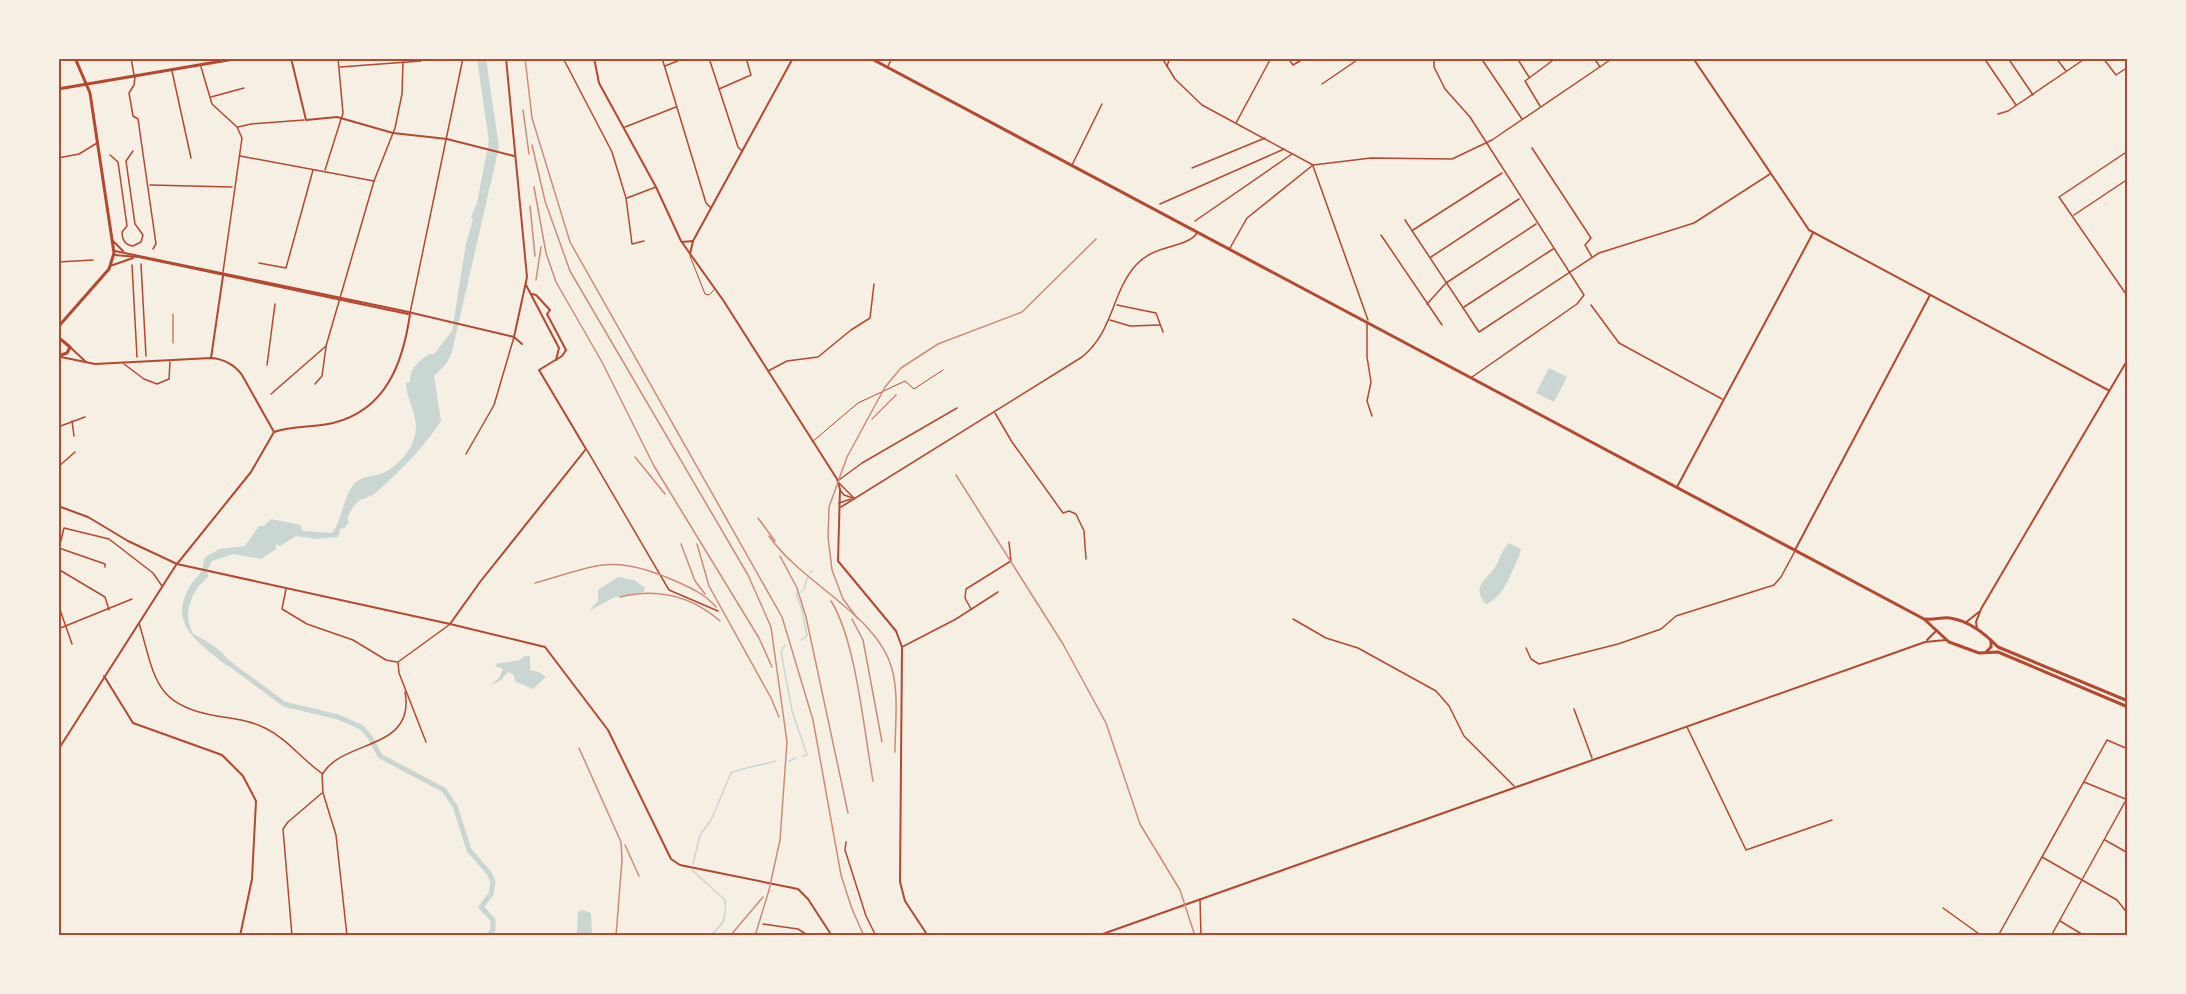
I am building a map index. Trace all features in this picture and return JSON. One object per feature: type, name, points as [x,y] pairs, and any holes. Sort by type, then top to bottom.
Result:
[{"type":"main road","points":[[58,327],[110,266],[114,253],[98,142],[86,85],[75,58]]},
{"type":"main road","points":[[58,89],[240,58]]},
{"type":"main road","points":[[870,58],[1924,619],[1946,640],[1982,654],[1995,652],[2127,707]]},
{"type":"main road","points":[[58,337],[70,347],[59,357]]},
{"type":"main road","points":[[1924,619],[1946,618],[1965,623],[1990,637],[1997,646],[2127,701]]},
{"type":"main road","points":[[1937,630],[1939,622],[1946,618]]},
{"type":"main road","points":[[1982,654],[1991,647],[1990,637]]},
{"type":"street","points":[[130,58],[135,76],[134,85],[129,93],[133,116],[138,119],[156,244],[153,249]]},
{"type":"street","points":[[291,58],[306,120]]},
{"type":"street","points":[[325,171],[342,119],[338,58]]},
{"type":"street","points":[[399,58],[399,63]]},
{"type":"street","points":[[339,67],[422,62],[424,58]]},
{"type":"street","points":[[58,750],[162,586],[251,472],[273,432],[285,428],[335,423],[354,414],[379,397],[398,367],[463,58]]},
{"type":"street","points":[[466,454],[494,405],[514,337],[526,285],[525,251],[506,58]]},
{"type":"street","points":[[563,58],[612,152],[626,198],[632,244],[644,241]]},
{"type":"street","points":[[594,58],[597,78],[656,187],[681,241],[714,288],[838,481],[855,498]]},
{"type":"street","points":[[662,58],[706,203],[711,208]]},
{"type":"street","points":[[664,66],[685,58]]},
{"type":"street","points":[[709,58],[738,147],[742,152]]},
{"type":"street","points":[[718,89],[752,73],[746,58]]},
{"type":"street","points":[[690,254],[693,241],[793,58]]},
{"type":"street","points":[[887,68],[892,58]]},
{"type":"street","points":[[1162,58],[1167,67],[1202,105],[1313,165],[1368,322],[1367,357],[1371,382],[1367,401],[1372,416]]},
{"type":"street","points":[[1167,67],[1170,58]]},
{"type":"street","points":[[1236,123],[1271,58]]},
{"type":"street","points":[[1288,58],[1291,64],[1296,65],[1305,58]]},
{"type":"street","points":[[1322,84],[1360,58]]},
{"type":"street","points":[[1434,58],[1433,62],[1445,88],[1470,117],[1503,173],[1583,292],[1583,299],[1471,378]]},
{"type":"street","points":[[1481,58],[1522,119]]},
{"type":"street","points":[[1517,58],[1529,77]]},
{"type":"street","points":[[1540,107],[1525,83],[1529,77],[1556,58]]},
{"type":"street","points":[[1594,58],[1600,67]]},
{"type":"street","points":[[1230,249],[1247,218],[1313,165],[1371,158],[1445,161],[1485,144],[1613,58]]},
{"type":"street","points":[[1694,58],[1813,233],[2108,390]]},
{"type":"street","points":[[1984,58],[2016,106]]},
{"type":"street","points":[[2008,58],[2032,95]]},
{"type":"street","points":[[2056,58],[2066,72]]},
{"type":"street","points":[[1998,114],[2016,106],[2086,58]]},
{"type":"street","points":[[2103,58],[2116,75],[2127,67]]},
{"type":"street","points":[[315,384],[322,376],[326,346],[374,181],[393,133],[402,94],[403,62]]},
{"type":"street","points":[[201,65],[210,97],[217,110],[237,128],[242,138],[233,187],[211,358]]},
{"type":"street","points":[[172,70],[191,158]]},
{"type":"street","points":[[210,97],[244,88]]},
{"type":"street","points":[[1071,165],[1102,104]]},
{"type":"street","points":[[624,128],[676,107]]},
{"type":"street","points":[[237,128],[251,124],[342,119],[393,133],[447,139],[515,156]]},
{"type":"street","points":[[1192,168],[1266,138]]},
{"type":"street","points":[[58,158],[79,154],[98,142]]},
{"type":"street","points":[[1532,148],[1591,238],[1585,245],[1592,258]]},
{"type":"street","points":[[1160,204],[1285,149]]},
{"type":"street","points":[[110,155],[118,164],[127,226],[122,232],[123,239],[127,244],[133,246],[141,242],[143,235],[135,225],[126,161],[133,151]]},
{"type":"street","points":[[2127,151],[2059,197],[2127,297]]},
{"type":"street","points":[[1195,221],[1293,153]]},
{"type":"street","points":[[239,155],[374,181]]},
{"type":"street","points":[[259,263],[286,268],[314,169]]},
{"type":"street","points":[[1413,231],[1503,173]]},
{"type":"street","points":[[1405,220],[1479,332],[1592,258],[1607,250],[1694,223],[1771,173]]},
{"type":"street","points":[[2072,216],[2127,179]]},
{"type":"street","points":[[150,185],[233,187]]},
{"type":"street","points":[[626,198],[656,187]]},
{"type":"street","points":[[1430,258],[1520,198]]},
{"type":"street","points":[[1427,304],[1446,283],[1537,223]]},
{"type":"street","points":[[837,512],[855,498],[1091,350],[1110,320],[1132,271],[1155,250],[1192,240],[1197,232]]},
{"type":"street","points":[[1677,487],[1813,233]]},
{"type":"street","points":[[1380,235],[1442,325]]},
{"type":"street","points":[[112,240],[123,251]]},
{"type":"street","points":[[681,241],[687,244],[693,241]]},
{"type":"street","points":[[1463,307],[1554,249]]},
{"type":"street","points":[[114,253],[123,251],[223,274]]},
{"type":"street","points":[[114,253],[463,325],[514,337],[522,344]]},
{"type":"street","points":[[110,266],[139,257]]},
{"type":"street","points":[[58,262],[93,260]]},
{"type":"street","points":[[141,264],[146,356]]},
{"type":"street","points":[[132,265],[137,357]]},
{"type":"street","points":[[767,371],[787,362],[818,357],[851,330],[870,318],[874,284]]},
{"type":"street","points":[[526,285],[559,348],[556,360]]},
{"type":"street","points":[[532,294],[547,305],[550,310],[547,314],[565,347],[565,354],[539,370],[669,590],[718,611]]},
{"type":"street","points":[[1526,648],[1531,659],[1539,664],[1618,644],[1660,628],[1676,616],[1774,585],[1781,578],[1930,295]]},
{"type":"street","points":[[267,365],[275,304]]},
{"type":"street","points":[[1116,304],[1156,313],[1163,332]]},
{"type":"street","points":[[1591,305],[1619,343],[1723,399]]},
{"type":"street","points":[[1110,320],[1130,326],[1161,325]]},
{"type":"street","points":[[271,394],[326,346]]},
{"type":"street","points":[[70,347],[86,362]]},
{"type":"street","points":[[59,357],[86,362],[124,363],[211,358],[230,363],[239,371],[273,432]]},
{"type":"street","points":[[1977,628],[1976,622],[1981,609],[2127,359]]},
{"type":"street","points":[[124,363],[144,379],[157,384],[169,380],[170,361]]},
{"type":"street","points":[[838,481],[862,463],[957,408]]},
{"type":"street","points":[[995,412],[1012,442],[1063,513],[1069,511],[1076,514],[1084,531],[1086,559]]},
{"type":"street","points":[[58,427],[85,417]]},
{"type":"street","points":[[72,420],[74,436]]},
{"type":"street","points":[[286,588],[282,609],[307,624],[353,640],[386,660],[398,662],[450,624],[480,582],[586,449]]},
{"type":"street","points":[[58,467],[75,452]]},
{"type":"street","points":[[838,481],[840,489],[837,512],[838,561],[896,631],[902,647],[900,882],[906,903],[928,936]]},
{"type":"street","points":[[840,489],[844,495],[855,498]]},
{"type":"street","points":[[839,503],[855,498]]},
{"type":"street","points":[[58,506],[88,517],[128,541],[177,564],[545,647],[608,730],[671,859],[680,865],[760,880],[803,893],[831,935]]},
{"type":"street","points":[[105,567],[105,564],[59,548],[64,528],[104,536],[153,573],[162,586]]},
{"type":"street","points":[[972,609],[964,593],[966,589],[1011,561],[1009,542]]},
{"type":"street","points":[[58,569],[105,597],[109,610]]},
{"type":"street","points":[[902,647],[972,609],[998,592]]},
{"type":"street","points":[[58,630],[132,599]]},
{"type":"street","points":[[58,604],[72,644]]},
{"type":"street","points":[[1965,623],[1981,609]]},
{"type":"street","points":[[1293,619],[1326,638],[1358,648],[1436,691],[1449,706],[1464,736],[1514,786]]},
{"type":"street","points":[[139,622],[160,688],[175,703],[194,711],[239,718],[265,728],[280,736],[322,774],[323,792],[336,835],[346,936]]},
{"type":"street","points":[[1925,642],[1937,630]]},
{"type":"street","points":[[1097,936],[1514,786],[1925,642],[1946,640]]},
{"type":"street","points":[[322,774],[335,762],[395,729],[405,716],[408,707],[398,662]]},
{"type":"street","points":[[104,676],[133,723],[222,754],[243,776],[253,793],[256,814],[253,868],[240,936]]},
{"type":"street","points":[[405,688],[426,742]]},
{"type":"street","points":[[1574,709],[1592,759]]},
{"type":"street","points":[[1686,726],[1746,849],[1832,820]]},
{"type":"street","points":[[1998,936],[2107,740],[2127,749]]},
{"type":"street","points":[[2051,936],[2127,800],[2083,781]]},
{"type":"street","points":[[292,936],[283,829],[323,792]]},
{"type":"street","points":[[2105,840],[2127,854]]},
{"type":"street","points":[[846,842],[845,850],[866,916],[876,936]]},
{"type":"street","points":[[2041,857],[2117,900],[2127,914]]},
{"type":"street","points":[[1200,898],[1202,936]]},
{"type":"street","points":[[1943,908],[1982,936]]},
{"type":"street","points":[[2059,920],[2085,936]]},
{"type":"street","points":[[763,924],[798,929],[809,936]]},
{"type":"lane","points":[[690,254],[705,294],[712,294],[714,288]]},
{"type":"lane","points":[[172,343],[173,314]]},
{"type":"lane","points":[[812,442],[871,396],[905,381],[914,388],[943,370]]},
{"type":"shaded area","points":[[477,59],[486,59],[499,147],[452,352],[446,364],[434,376],[441,421],[397,473],[374,494],[355,504],[347,519],[349,522],[344,529],[341,528],[338,537],[317,539],[296,536],[280,546],[276,544],[276,549],[261,559],[233,554],[212,561],[207,571],[208,577],[197,589],[190,603],[188,618],[193,634],[224,654],[230,663],[227,666],[189,632],[184,622],[182,612],[184,600],[190,586],[201,572],[204,558],[219,549],[245,546],[259,526],[264,526],[271,519],[300,525],[303,531],[332,533],[355,483],[392,468],[404,457],[412,443],[416,427],[406,383],[410,382],[411,373],[416,365],[426,356],[434,354],[452,331],[466,244],[473,219],[471,217],[477,203],[489,141]]},
{"type":"shaded area","points":[[1549,368],[1567,377],[1554,402],[1536,393]]},
{"type":"shaded area","points":[[1509,543],[1521,549],[1520,554],[1503,590],[1486,604],[1481,598],[1480,587]]},
{"type":"shaded area","points":[[618,577],[634,580],[645,588],[644,592],[615,597],[589,611],[598,601],[598,590]]},
{"type":"shaded area","points":[[525,656],[530,656],[530,670],[546,677],[533,689],[516,682],[513,674],[508,672],[500,681],[491,685],[499,678],[503,669],[495,666],[496,664],[520,660]]},
{"type":"shaded area","points":[[582,910],[591,913],[592,935],[577,935],[578,912]]},
{"type":"waterway","points":[[804,590],[807,578]]},
{"type":"waterway","points":[[798,593],[796,594],[807,636],[801,640]]},
{"type":"waterway","points":[[785,645],[781,652],[792,711],[807,755],[803,756]]},
{"type":"waterway","points":[[226,661],[284,704],[338,717],[361,727],[370,737],[380,756],[444,790],[455,806],[469,850],[489,873],[493,882],[491,894],[481,907],[493,920],[493,930],[488,936]]},
{"type":"waterway","points":[[789,761],[796,758]]},
{"type":"waterway","points":[[693,864],[700,835],[711,820],[731,773],[776,761]]},
{"type":"waterway","points":[[692,870],[725,900],[723,921],[710,936]]},
{"type":"railway","points":[[525,58],[532,118],[570,242],[782,617],[813,720],[841,875],[864,936]]},
{"type":"railway","points":[[523,110],[529,154]]},
{"type":"railway","points":[[532,145],[545,201],[570,271],[748,575],[771,627],[787,742],[780,840],[769,890],[755,936]]},
{"type":"railway","points":[[534,187],[546,253],[556,282],[602,362],[654,466],[759,638],[772,667]]},
{"type":"railway","points":[[530,206],[535,256]]},
{"type":"railway","points":[[858,619],[843,599],[832,570],[828,537],[829,507],[847,457],[885,387],[901,368],[938,344],[1022,312],[1096,239]]},
{"type":"railway","points":[[536,280],[541,247]]},
{"type":"railway","points":[[872,419],[896,395]]},
{"type":"railway","points":[[635,457],[665,494]]},
{"type":"railway","points":[[956,475],[1063,644],[1106,723],[1140,824],[1180,890],[1195,936]]},
{"type":"railway","points":[[758,518],[775,541]]},
{"type":"railway","points":[[769,536],[800,569],[856,616],[872,632],[884,650],[894,679],[895,752]]},
{"type":"railway","points":[[681,544],[695,581],[705,594]]},
{"type":"railway","points":[[697,544],[709,586],[771,698],[779,717]]},
{"type":"railway","points":[[780,556],[797,588],[806,617],[848,813]]},
{"type":"railway","points":[[535,583],[589,567],[604,565],[634,567],[690,588],[716,607]]},
{"type":"railway","points":[[620,597],[647,593],[673,596],[697,605],[720,621]]},
{"type":"railway","points":[[831,601],[840,618],[853,662],[873,781]]},
{"type":"railway","points":[[852,619],[863,640],[882,742]]},
{"type":"railway","points":[[579,748],[621,842],[622,860],[616,936]]},
{"type":"railway","points":[[625,845],[639,876]]},
{"type":"railway","points":[[730,936],[763,897]]}]
